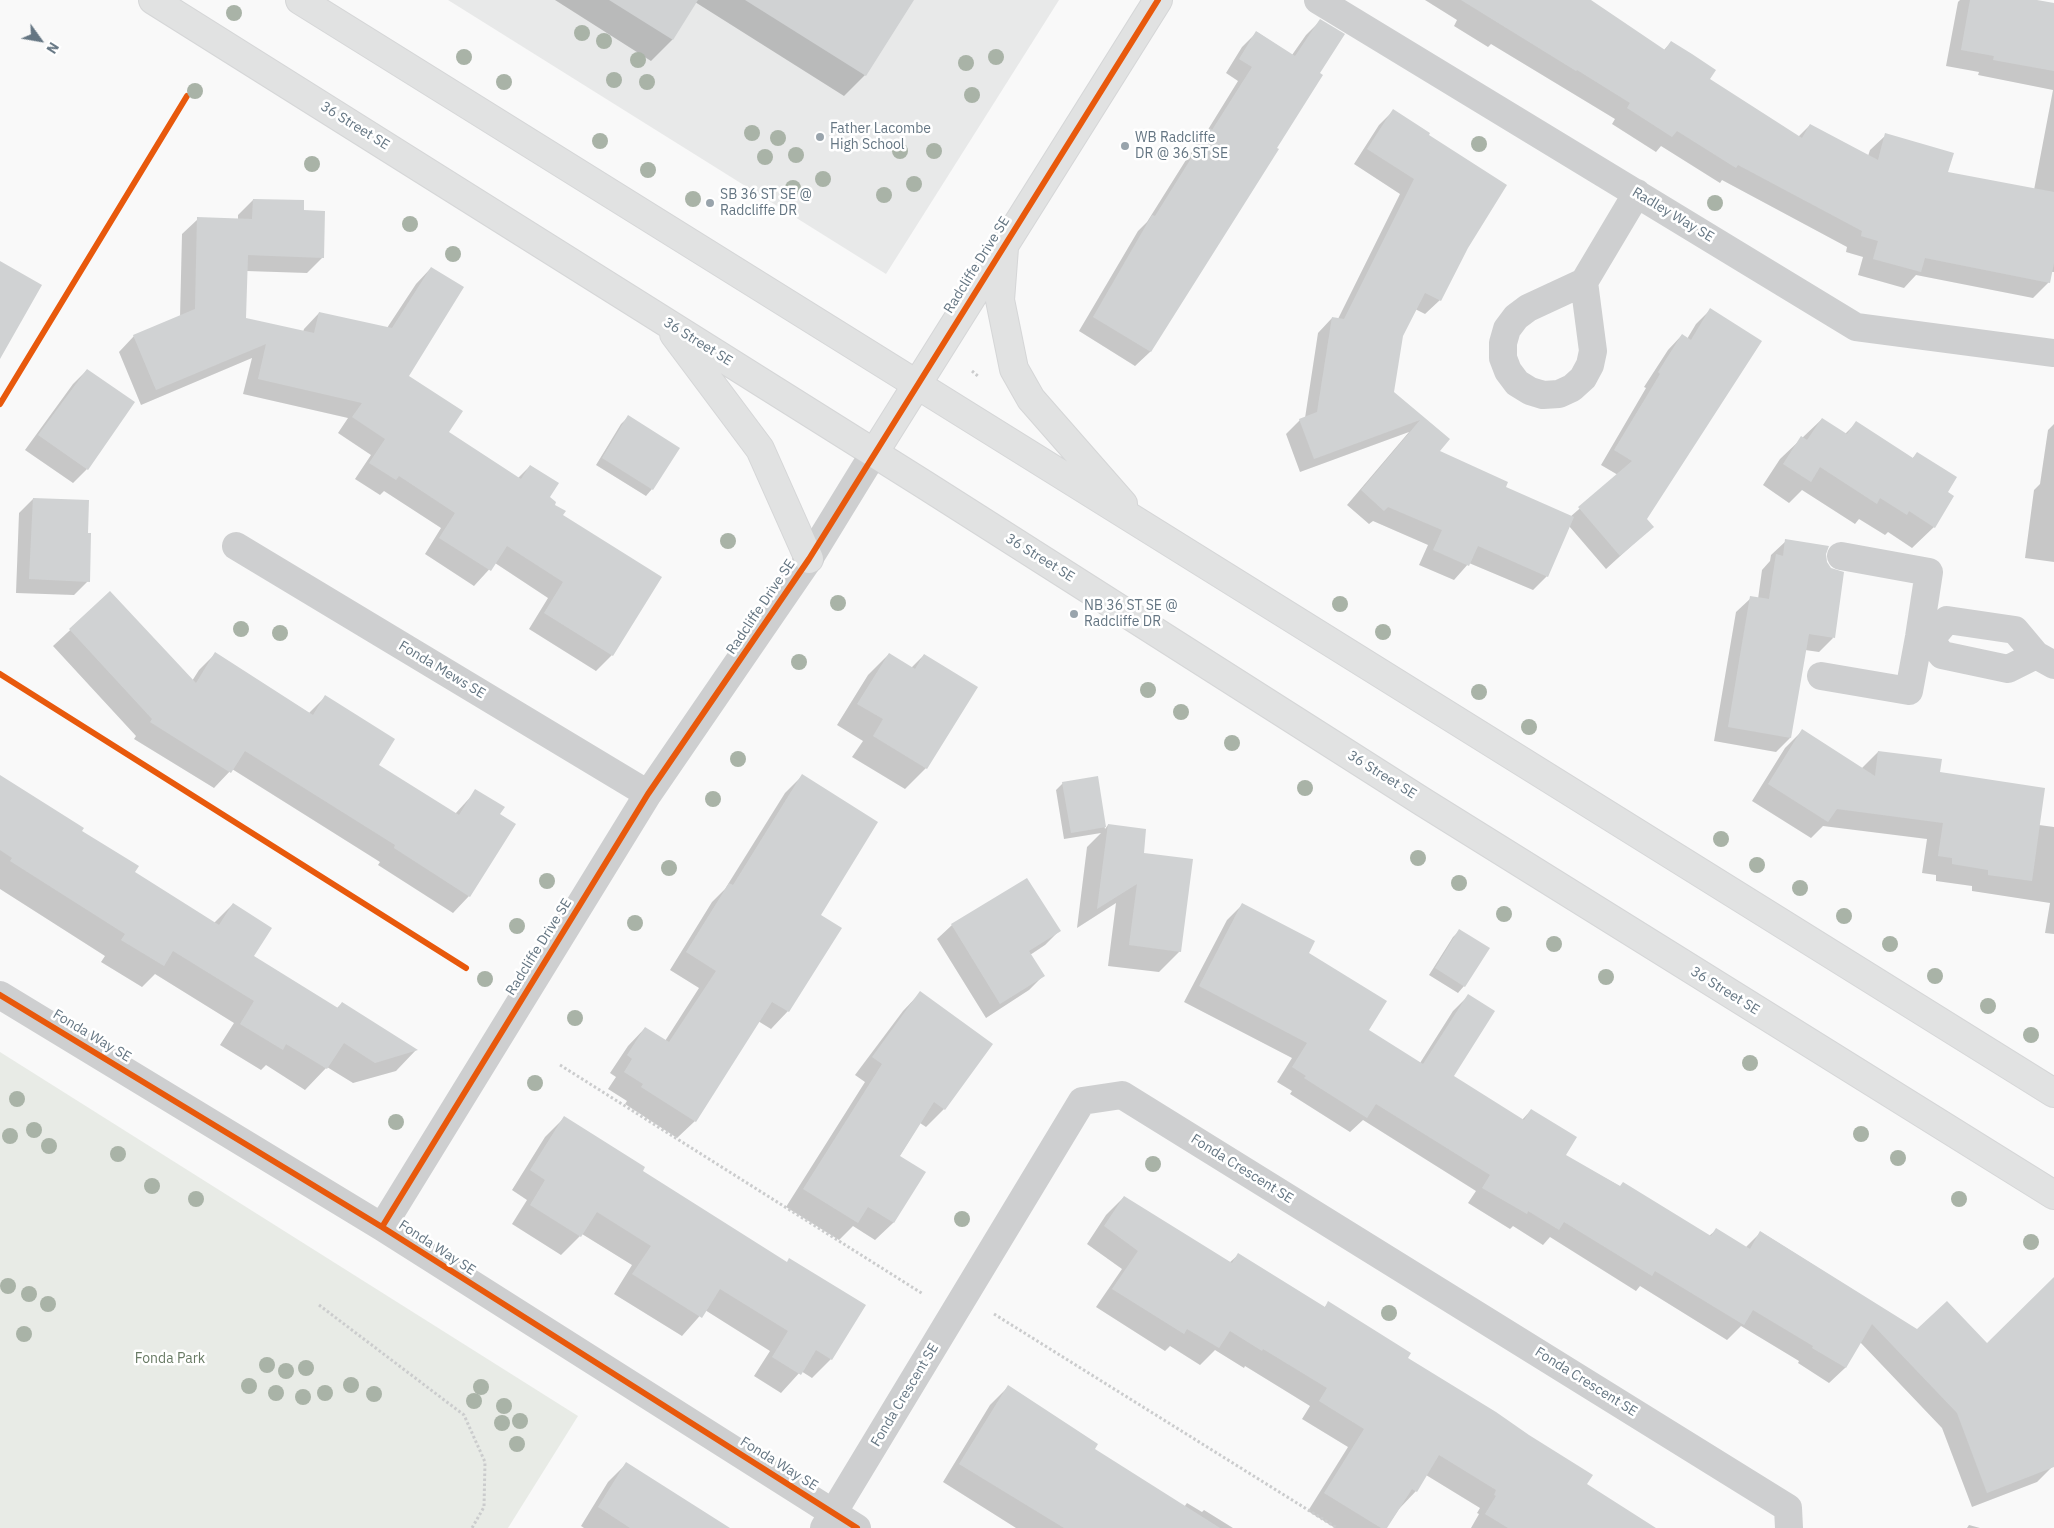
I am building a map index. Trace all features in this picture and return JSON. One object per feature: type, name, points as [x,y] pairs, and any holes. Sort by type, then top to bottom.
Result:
[{"type":"main road","name":"36 Street SE","points":[[153,0],[664,320],[1448,818],[2054,1195]]},
{"type":"main road","points":[[300,0],[916,386],[2054,1093]]},
{"type":"main road","name":"Radcliffe Drive SE","points":[[874,453],[1158,0]]},
{"type":"main road","points":[[1005,244],[1000,300],[1014,369],[1031,399],[1142,526]]},
{"type":"main road","points":[[664,320],[760,449],[809,559]]},
{"type":"street","name":"Radley Way SE","points":[[1318,0],[1856,327],[2054,353]]},
{"type":"street","points":[[1584,282],[1637,193]]},
{"type":"street","name":"Radcliffe Drive SE","points":[[382,1227],[648,794],[809,559],[874,453]]},
{"type":"street","name":"Fonda Mews SE","points":[[236,546],[648,794]]},
{"type":"street","points":[[1821,676],[1909,691],[1925,638],[1929,572],[1841,556]]},
{"type":"street","points":[[1925,638],[1947,620],[2015,630],[2045,660]]},
{"type":"street","points":[[1925,638],[1942,655],[2008,669],[2045,660]]},
{"type":"street","name":"Fonda Way SE","points":[[0,995],[382,1227],[829,1521],[857,1528]]},
{"type":"street","name":"Fonda Crescent SE","points":[[829,1521],[1082,1101],[1122,1095],[1788,1508],[1789,1528]]},
{"type":"path","points":[[0,404],[187,96]]},
{"type":"path","points":[[0,674],[466,968]]},
{"type":"path","points":[[560,1065],[927,1296],[996,1315],[1337,1528]]},
{"type":"path","points":[[319,1305],[464,1415],[485,1462],[484,1507],[472,1528]]},
{"type":"shaded area","name":"Father Lacombe High School","points":[[448,0],[1059,0],[886,274]]},
{"type":"green space","name":"Fonda Park","points":[[0,1052],[578,1416],[508,1528],[0,1528]]},
{"type":"building","points":[[609,0],[698,0],[673,40]]},
{"type":"building","points":[[745,0],[914,0],[866,76]]},
{"type":"building","points":[[1461,0],[1591,0],[1665,50],[1671,41],[1692,54],[1716,70],[1710,79],[1802,138],[1810,124],[1878,160],[1885,133],[1954,153],[1948,172],[2054,192],[2054,263],[2050,283],[1925,258],[1921,272],[1873,259],[1878,241],[1861,236],[1862,231],[1738,165],[1736,168],[1677,131],[1672,137],[1627,108],[1630,103]]},
{"type":"building","points":[[1970,0],[2037,0],[2054,3],[2054,71],[1993,60],[1994,56],[1961,50]]},
{"type":"building","points":[[1320,19],[1345,34],[1320,73],[1323,75],[1277,148],[1279,149],[1151,352],[1093,317],[1152,215],[1155,216],[1210,128],[1212,130],[1252,67],[1239,59],[1256,31],[1295,56]]},
{"type":"building","points":[[1393,109],[1430,133],[1429,135],[1507,185],[1468,248],[1441,301],[1425,293],[1403,336],[1394,392],[1450,439],[1440,451],[1508,482],[1506,487],[1574,517],[1548,577],[1478,546],[1469,566],[1433,550],[1442,530],[1388,507],[1384,511],[1361,490],[1420,420],[1314,459],[1299,419],[1317,412],[1332,317],[1344,319],[1414,179],[1367,149]]},
{"type":"building","points":[[253,199],[304,200],[304,210],[325,211],[324,258],[248,255],[246,318],[314,333],[319,312],[392,328],[431,267],[464,287],[409,376],[463,411],[449,432],[521,479],[530,465],[559,483],[550,497],[556,502],[555,505],[566,511],[563,515],[662,577],[613,656],[544,613],[563,582],[507,546],[491,571],[439,538],[455,513],[399,476],[396,480],[369,463],[385,439],[352,417],[362,403],[258,379],[266,344],[156,390],[133,335],[195,309],[197,217],[252,219]]},
{"type":"building","points":[[0,261],[42,285],[0,359]]},
{"type":"building","points":[[1710,308],[1762,341],[1647,519],[1654,527],[1620,556],[1578,507],[1632,461],[1614,450],[1682,334],[1691,340]]},
{"type":"building","points":[[87,369],[135,402],[88,470],[38,435]]},
{"type":"building","points":[[628,415],[680,448],[653,490],[602,458]]},
{"type":"building","points":[[1822,418],[1847,434],[1856,421],[1913,458],[1917,452],[1957,477],[1948,492],[1954,496],[1935,528],[1909,511],[1907,515],[1880,498],[1877,504],[1820,467],[1811,482],[1783,464],[1801,436],[1807,440]]},
{"type":"building","points":[[33,498],[89,500],[88,533],[91,533],[90,582],[29,579]]},
{"type":"building","points":[[1785,539],[1829,546],[1826,554],[1827,562],[1831,568],[1844,572],[1835,638],[1809,634],[1791,738],[1728,727],[1750,596],[1769,599],[1776,554],[1783,556]]},
{"type":"building","points":[[110,591],[196,683],[215,652],[313,715],[325,695],[395,739],[379,765],[459,815],[475,789],[505,807],[500,814],[516,824],[470,897],[394,848],[395,845],[245,751],[231,773],[150,722],[152,719],[69,629]]},
{"type":"building","points":[[889,653],[915,669],[924,654],[978,687],[927,769],[873,736],[883,719],[857,704]]},
{"type":"building","points":[[1802,729],[1875,776],[1878,751],[1942,759],[1940,772],[2045,788],[2032,881],[1988,875],[1988,870],[1952,864],[1952,858],[1938,856],[1943,823],[1837,809],[1828,822],[1768,784]]},
{"type":"building","points":[[802,774],[878,822],[821,915],[842,928],[789,1012],[772,1002],[696,1122],[641,1087],[643,1084],[624,1072],[632,1059],[627,1055],[645,1027],[669,1042],[716,971],[686,952],[729,883],[733,885]]},
{"type":"building","points":[[0,775],[84,828],[82,831],[139,866],[135,872],[219,925],[233,903],[272,928],[254,956],[338,1008],[342,1002],[418,1050],[375,1063],[344,1043],[327,1069],[286,1044],[283,1050],[240,1024],[254,1001],[173,951],[164,966],[121,940],[125,934],[10,861],[12,858],[0,850]]},
{"type":"building","points":[[1098,776],[1106,827],[1071,833],[1062,782]]},
{"type":"building","points":[[1108,824],[1146,829],[1144,853],[1193,859],[1181,952],[1129,945],[1137,884],[1097,909]]},
{"type":"building","points":[[1027,878],[1061,931],[1029,951],[1045,976],[1000,1004],[951,924]]},
{"type":"building","points":[[1242,903],[1315,941],[1309,953],[1387,1001],[1369,1030],[1423,1064],[1468,994],[1495,1011],[1454,1076],[1524,1120],[1531,1109],[1577,1137],[1566,1155],[1620,1186],[1623,1182],[1711,1236],[1716,1228],[1750,1249],[1760,1231],[1917,1329],[1947,1301],[1987,1343],[2054,1277],[2054,1467],[1987,1493],[1957,1413],[1872,1324],[1846,1368],[1753,1310],[1744,1325],[1655,1271],[1652,1276],[1564,1222],[1559,1230],[1528,1211],[1527,1214],[1482,1188],[1490,1175],[1376,1104],[1367,1118],[1304,1078],[1306,1076],[1292,1067],[1307,1043],[1199,986]]},
{"type":"building","points":[[1459,929],[1490,948],[1465,987],[1435,968]]},
{"type":"building","points":[[920,991],[993,1044],[945,1110],[934,1102],[900,1156],[926,1172],[894,1223],[868,1207],[858,1223],[803,1189],[882,1064],[872,1057]]},
{"type":"building","points":[[564,1116],[645,1167],[643,1171],[787,1262],[789,1258],[866,1305],[832,1360],[816,1350],[801,1375],[772,1357],[788,1331],[720,1289],[702,1318],[632,1274],[651,1246],[597,1212],[581,1237],[530,1205],[545,1180],[530,1170]]},
{"type":"building","points":[[1124,1196],[1232,1263],[1238,1253],[1325,1307],[1328,1301],[1411,1353],[1408,1358],[1593,1475],[1587,1484],[1656,1528],[1508,1528],[1485,1514],[1496,1496],[1494,1495],[1496,1490],[1439,1455],[1417,1492],[1412,1489],[1387,1528],[1381,1528],[1324,1493],[1364,1429],[1319,1401],[1327,1388],[1263,1349],[1262,1351],[1230,1331],[1219,1348],[1187,1329],[1184,1334],[1112,1289],[1138,1251],[1104,1226]]},
{"type":"building","points":[[1008,1385],[1098,1444],[1095,1449],[1220,1528],[1064,1528],[959,1464]]},
{"type":"building","points":[[626,1462],[730,1528],[630,1528],[598,1507]]},
{"type":"cycle path","points":[[382,1227],[648,794],[809,559],[1158,0]]},
{"type":"cycle path","points":[[0,404],[187,96]]},
{"type":"cycle path","points":[[0,674],[466,968]]},
{"type":"cycle path","points":[[0,995],[382,1227],[857,1528]]},
{"type":"place","name":"Father Lacombe High School","points":[[820,137]]},
{"type":"place","name":"WB Radcliffe DR @ 36 ST SE","points":[[1125,146]]},
{"type":"place","name":"SB 36 ST SE @ Radcliffe DR","points":[[710,203]]},
{"type":"place","name":"NB 36 ST SE @ Radcliffe DR","points":[[1074,614]]}]
